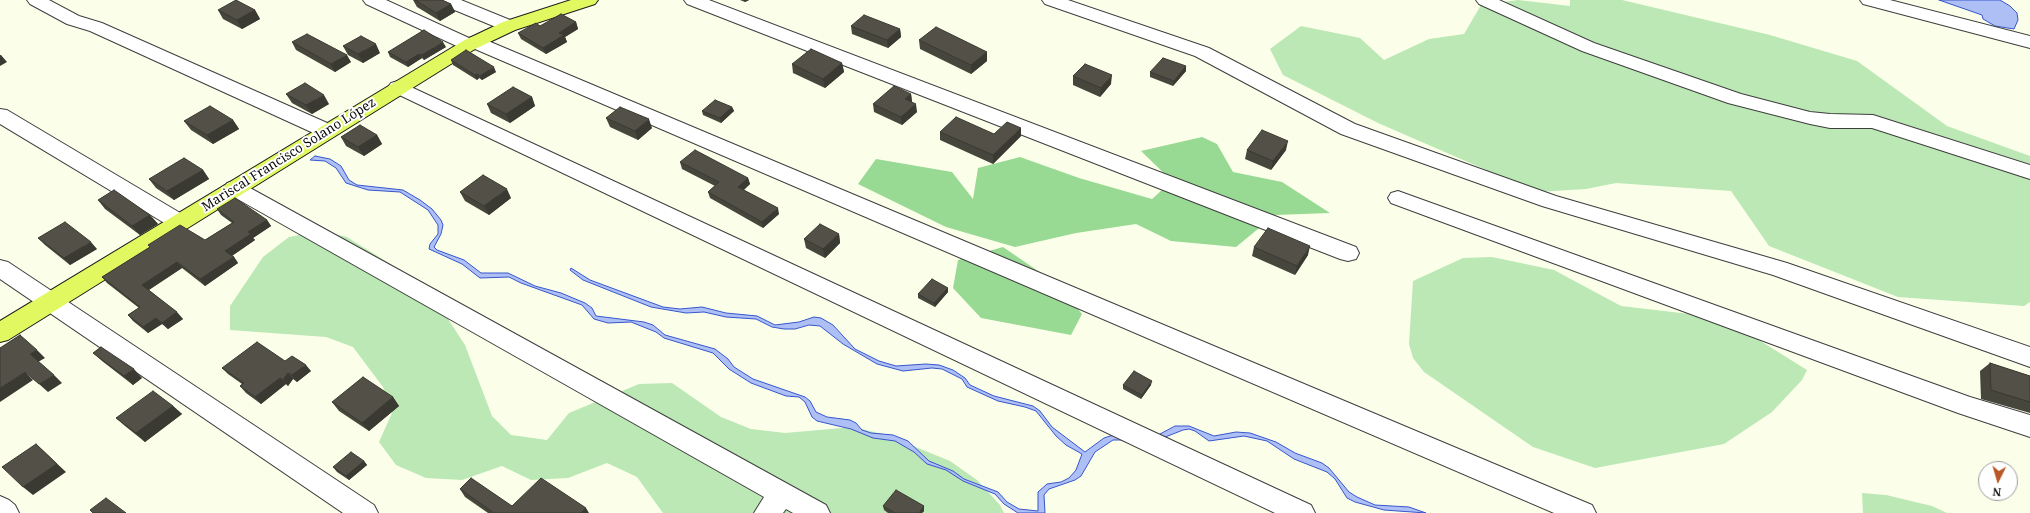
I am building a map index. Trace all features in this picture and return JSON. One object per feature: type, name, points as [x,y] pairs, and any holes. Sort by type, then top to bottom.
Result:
[{"type":"main road","name":"Mariscal Francisco Solano López","points":[[0,333],[398,87],[472,43],[509,26],[590,0]]},
{"type":"street","points":[[36,0],[73,20],[96,27],[327,131]]},
{"type":"street","points":[[372,0],[1583,513]]},
{"type":"street","points":[[446,0],[509,26]]},
{"type":"street","points":[[693,0],[1348,253]]},
{"type":"street","points":[[1051,0],[1202,52],[1348,129],[1549,201],[1778,269],[2030,357]]},
{"type":"street","points":[[1486,0],[1588,47],[1734,99],[1810,118],[1830,121],[1873,122],[2030,172]]},
{"type":"street","points":[[1869,0],[2030,42]]},
{"type":"street","points":[[398,87],[1302,513]]},
{"type":"street","points":[[0,115],[179,222]]},
{"type":"street","points":[[234,188],[775,504],[817,513]]},
{"type":"street","points":[[1398,198],[1967,406],[2030,426]]},
{"type":"street","points":[[0,268],[365,513]]},
{"type":"street","points":[[0,508],[6,513]]},
{"type":"green space","points":[[1518,0],[1570,6],[1570,0],[1622,0],[1770,35],[1857,61],[1947,126],[2030,156],[2030,302],[2024,306],[1898,297],[1769,246],[1731,191],[1616,183],[1586,189],[1537,192],[1378,123],[1283,75],[1270,49],[1301,26],[1360,38],[1384,60],[1429,39],[1464,34],[1481,5]]},
{"type":"green space","points":[[1202,137],[1217,144],[1233,172],[1282,182],[1330,213],[1275,215],[1236,247],[1171,241],[1136,224],[1076,233],[1015,247],[946,227],[858,184],[876,159],[952,172],[973,199],[978,168],[1020,157],[1079,178],[1152,199],[1172,181],[1141,151]]},
{"type":"green space","points":[[320,231],[347,237],[427,287],[465,345],[492,416],[511,435],[547,440],[569,413],[639,384],[672,383],[721,417],[751,429],[785,433],[854,427],[886,435],[950,461],[977,480],[1000,505],[1004,513],[663,513],[637,477],[607,463],[568,478],[531,480],[502,466],[462,480],[426,478],[396,465],[379,442],[392,413],[383,387],[353,347],[326,337],[230,330],[230,306],[263,257],[289,237]]},
{"type":"green space","points":[[1003,247],[1057,284],[1082,314],[1071,335],[981,318],[953,288],[958,260]]},
{"type":"green space","points":[[1492,257],[1554,270],[1621,306],[1698,315],[1746,332],[1807,370],[1802,380],[1772,412],[1724,444],[1595,468],[1533,447],[1424,372],[1413,358],[1409,344],[1413,281],[1463,258]]},
{"type":"green space","points":[[1862,493],[1886,495],[1932,506],[1947,513],[1863,513]]},
{"type":"water","points":[[1939,0],[2000,0],[2010,6],[2017,13],[2018,20],[2014,29],[1995,26],[1983,19],[1982,15]]},
{"type":"water","points":[[315,156],[330,159],[341,166],[349,180],[357,185],[403,190],[420,200],[432,209],[443,225],[441,234],[434,247],[437,250],[464,260],[481,273],[508,273],[535,286],[561,293],[585,303],[592,308],[596,316],[644,322],[653,325],[665,335],[715,349],[728,359],[734,367],[753,379],[805,397],[810,401],[816,412],[827,417],[850,420],[856,423],[862,430],[871,433],[893,435],[908,441],[929,461],[953,471],[964,479],[998,492],[1007,502],[1019,509],[1038,511],[1038,492],[1047,484],[1061,482],[1069,478],[1076,470],[1082,454],[1066,445],[1056,436],[1036,411],[998,401],[967,387],[962,379],[942,369],[932,368],[903,371],[877,364],[843,344],[820,326],[809,325],[795,329],[784,329],[772,327],[756,319],[726,317],[704,312],[686,313],[651,307],[583,280],[570,270],[571,268],[590,280],[663,307],[680,309],[702,307],[726,313],[757,316],[775,325],[799,322],[814,317],[821,318],[833,325],[855,349],[879,361],[896,366],[926,364],[939,365],[953,370],[965,378],[970,385],[994,396],[1033,406],[1040,411],[1052,427],[1085,452],[1104,438],[1110,436],[1115,435],[1145,442],[1175,426],[1189,426],[1214,436],[1236,432],[1250,433],[1276,442],[1295,453],[1322,463],[1329,468],[1349,492],[1357,497],[1375,505],[1409,507],[1426,513],[1384,510],[1355,502],[1347,498],[1335,479],[1327,472],[1294,459],[1267,441],[1244,436],[1209,441],[1195,431],[1189,429],[1140,447],[1121,440],[1113,440],[1095,452],[1081,476],[1075,480],[1049,489],[1044,495],[1045,513],[1018,513],[1004,504],[995,494],[963,481],[946,470],[927,464],[914,452],[895,441],[873,438],[851,429],[817,421],[812,417],[805,402],[799,397],[786,396],[751,383],[729,369],[713,353],[664,338],[656,332],[631,322],[608,323],[594,319],[582,305],[521,283],[509,277],[480,278],[462,264],[429,249],[430,244],[438,234],[438,225],[428,210],[400,192],[368,190],[346,183],[336,168],[325,161],[310,160]]},
{"type":"building","points":[[236,0],[255,10],[237,20],[218,10]]},
{"type":"building","points":[[415,0],[442,0],[451,4],[436,13]]},
{"type":"building","points":[[561,14],[576,22],[559,33],[564,35],[543,48],[518,33],[536,23],[540,26]]},
{"type":"building","points":[[864,15],[900,29],[887,40],[851,26]]},
{"type":"building","points":[[936,27],[987,52],[971,65],[919,40]]},
{"type":"building","points":[[424,30],[443,42],[422,55],[419,54],[406,62],[388,52]]},
{"type":"building","points":[[307,34],[347,55],[331,64],[292,42]]},
{"type":"building","points":[[361,36],[376,44],[358,54],[343,46]]},
{"type":"building","points":[[811,49],[842,63],[823,79],[792,64]]},
{"type":"building","points":[[466,50],[494,67],[480,76],[477,74],[475,75],[451,60]]},
{"type":"building","points":[[1163,58],[1186,66],[1174,81],[1150,72]]},
{"type":"building","points":[[1085,64],[1112,75],[1101,88],[1073,76]]},
{"type":"building","points":[[305,83],[324,95],[306,105],[286,94]]},
{"type":"building","points":[[894,86],[911,94],[905,99],[916,104],[901,117],[873,104]]},
{"type":"building","points":[[513,87],[532,97],[506,114],[487,104]]},
{"type":"building","points":[[715,100],[732,107],[720,118],[702,111]]},
{"type":"building","points":[[210,106],[233,120],[207,135],[184,121]]},
{"type":"building","points":[[620,107],[649,119],[635,131],[606,118]]},
{"type":"building","points":[[956,117],[994,134],[1007,122],[1021,128],[993,155],[940,132]]},
{"type":"building","points":[[360,125],[377,135],[358,147],[341,137]]},
{"type":"building","points":[[1262,130],[1288,141],[1273,161],[1247,150]]},
{"type":"building","points":[[695,150],[748,178],[738,187],[778,208],[762,222],[708,192],[719,182],[680,162]]},
{"type":"building","points":[[184,158],[203,170],[167,191],[149,179]]},
{"type":"building","points":[[483,175],[507,189],[484,206],[460,192]]},
{"type":"building","points":[[114,190],[150,215],[132,226],[98,200]]},
{"type":"building","points":[[235,198],[267,220],[248,232],[251,234],[225,251],[234,257],[200,279],[177,262],[142,285],[177,312],[162,323],[156,318],[143,327],[128,315],[140,307],[102,277],[150,247],[148,245],[180,225],[205,240],[234,222],[217,209]]},
{"type":"building","points":[[65,222],[91,242],[64,258],[38,238]]},
{"type":"building","points":[[820,224],[839,234],[823,249],[804,239]]},
{"type":"building","points":[[1268,228],[1310,246],[1297,266],[1254,247]]},
{"type":"building","points":[[932,279],[948,288],[934,303],[918,294]]},
{"type":"building","points":[[20,335],[37,350],[30,354],[54,375],[39,384],[25,372],[0,388],[0,348]]},
{"type":"building","points":[[257,342],[285,361],[292,356],[306,365],[292,375],[288,373],[283,380],[280,378],[255,397],[240,386],[244,383],[222,368]]},
{"type":"building","points":[[101,347],[134,369],[124,376],[93,353]]},
{"type":"building","points":[[1990,363],[2030,376],[2030,402],[1991,390]]},
{"type":"building","points":[[1134,371],[1152,381],[1142,395],[1123,385]]},
{"type":"building","points":[[363,377],[393,397],[362,423],[332,402]]},
{"type":"building","points":[[153,391],[173,406],[136,433],[116,418]]},
{"type":"building","points":[[36,444],[57,464],[23,487],[2,467]]},
{"type":"building","points":[[351,452],[364,461],[346,476],[333,467]]},
{"type":"building","points":[[471,478],[512,506],[541,478],[586,508],[581,513],[494,513],[460,489]]},
{"type":"building","points":[[896,490],[924,506],[919,513],[895,513],[883,506]]},
{"type":"building","points":[[106,498],[126,513],[93,513],[90,510]]}]
